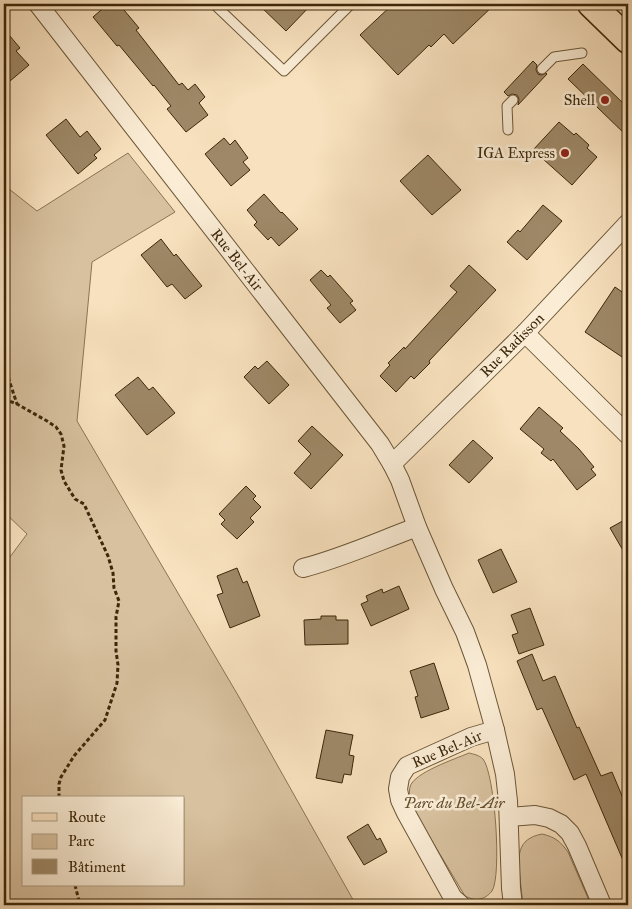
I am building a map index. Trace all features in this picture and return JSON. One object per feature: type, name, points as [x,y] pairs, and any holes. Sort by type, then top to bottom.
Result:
[{"type":"main road","points":[[591,4],[628,40]]},
{"type":"street","name":"Rue Bel-Air","points":[[38,4],[368,428],[392,464],[440,581],[465,632],[477,665],[495,730],[505,774],[509,817],[513,905],[508,905]]},
{"type":"street","name":"Rue Radisson","points":[[392,464],[525,333],[628,223]]},
{"type":"street","points":[[525,333],[628,435]]},
{"type":"street","points":[[303,568],[325,563],[417,527]]},
{"type":"street","name":"Rue Bel-Air","points":[[460,905],[453,898],[406,813],[400,800],[398,789],[400,778],[407,766],[471,737],[495,730]]},
{"type":"street","points":[[509,817],[535,815],[549,818],[561,824],[570,832],[602,905]]},
{"type":"lane","points":[[214,4],[284,71],[351,4]]},
{"type":"lane","points":[[542,69],[554,58],[582,53]]},
{"type":"lane","points":[[508,130],[506,106],[513,100]]},
{"type":"path","points":[[4,366],[17,404]]},
{"type":"path","points":[[4,399],[17,404],[56,428],[62,434],[64,446],[61,470],[64,481],[75,499],[84,504],[108,556],[113,573],[114,588],[119,601],[116,617],[117,683],[105,720],[74,756],[61,777],[59,784],[60,796]]},
{"type":"path","points":[[76,886],[80,905]]},
{"type":"green space","points":[[128,153],[175,212],[92,262],[77,421],[239,697],[356,905],[4,905],[4,565],[27,534],[4,512],[4,185],[37,211]]},
{"type":"green space","name":"Parc du Bel-Air","points":[[469,753],[483,759],[487,768],[496,825],[497,866],[495,882],[492,891],[486,897],[479,899],[465,896],[414,811],[409,793],[413,782],[426,772]]},
{"type":"green space","name":"Parc du Bel-Air","points":[[542,834],[557,840],[568,852],[591,905],[523,905],[519,863],[520,850],[527,840]]},
{"type":"building","points":[[108,4],[119,4],[139,28],[136,30],[179,85],[182,83],[188,90],[195,84],[205,97],[199,103],[208,115],[186,132],[167,109],[171,106],[93,17]]},
{"type":"building","points":[[258,4],[312,4],[286,31]]},
{"type":"building","points":[[393,4],[495,4],[453,44],[444,34],[431,47],[429,45],[398,75],[360,35]]},
{"type":"building","points":[[4,29],[20,48],[16,51],[29,65],[10,81],[4,74]]},
{"type":"building","points":[[533,61],[537,65],[536,70],[538,74],[547,74],[518,105],[519,99],[517,95],[512,94],[508,96],[504,92]]},
{"type":"building","name":"Shell","points":[[583,64],[628,108],[628,137],[568,79]]},
{"type":"building","points":[[66,119],[80,137],[87,131],[101,149],[94,155],[97,158],[78,174],[46,135]]},
{"type":"building","name":"IGA Express","points":[[559,122],[574,135],[576,133],[589,145],[587,148],[597,157],[572,185],[533,150]]},
{"type":"building","points":[[224,138],[230,145],[235,140],[248,158],[243,162],[250,170],[231,186],[205,154]]},
{"type":"building","points":[[428,155],[461,190],[432,215],[400,181]]},
{"type":"building","points":[[264,194],[298,229],[279,246],[271,237],[268,240],[254,225],[257,222],[247,210]]},
{"type":"building","points":[[543,205],[562,221],[527,260],[507,242],[518,230],[520,232]]},
{"type":"building","points":[[161,239],[202,286],[185,299],[172,284],[167,287],[141,255]]},
{"type":"building","points":[[469,265],[496,290],[429,361],[430,363],[414,379],[411,376],[396,392],[380,376],[390,365],[388,363],[404,347],[405,349],[457,292],[450,286]]},
{"type":"building","points":[[321,270],[328,277],[330,275],[353,301],[350,303],[356,310],[340,323],[327,308],[331,305],[310,280]]},
{"type":"building","points":[[615,287],[628,296],[628,361],[585,332]]},
{"type":"building","points":[[267,361],[289,385],[269,404],[244,377],[255,366],[258,369]]},
{"type":"building","points":[[138,377],[149,390],[153,387],[175,413],[147,435],[115,395]]},
{"type":"building","points":[[539,407],[563,428],[560,431],[594,467],[591,469],[596,475],[577,490],[553,459],[551,461],[541,453],[544,449],[520,429]]},
{"type":"building","points":[[312,426],[343,455],[311,489],[294,473],[311,454],[298,441]]},
{"type":"building","points":[[473,440],[493,458],[469,483],[449,465]]},
{"type":"building","points":[[246,486],[256,496],[253,499],[261,507],[250,518],[254,522],[237,539],[221,524],[225,520],[219,514]]},
{"type":"building","points":[[628,518],[628,559],[610,528]]},
{"type":"building","points":[[501,549],[517,582],[493,593],[478,560]]},
{"type":"building","points":[[237,568],[243,583],[247,581],[260,616],[230,628],[217,595],[223,593],[217,576]]},
{"type":"building","points":[[399,586],[409,609],[371,626],[361,604],[368,601],[366,596],[382,589],[383,593]]},
{"type":"building","points":[[530,608],[544,645],[519,654],[512,635],[518,633],[511,615]]},
{"type":"building","points":[[321,616],[336,616],[336,620],[348,620],[348,644],[305,645],[304,620],[321,619]]},
{"type":"building","points":[[532,654],[543,681],[555,676],[577,728],[579,727],[601,776],[612,772],[628,810],[628,872],[586,774],[574,780],[542,708],[537,710],[517,661]]},
{"type":"building","points":[[434,663],[449,709],[421,718],[415,697],[418,696],[410,671]]},
{"type":"building","points":[[326,730],[353,735],[349,755],[354,756],[351,775],[344,774],[342,783],[316,778]]},
{"type":"building","points":[[368,824],[377,840],[380,838],[387,852],[364,865],[347,837]]},
{"type":"place","name":"Shell","points":[[605,100]]},
{"type":"place","name":"IGA Express","points":[[565,153]]}]
